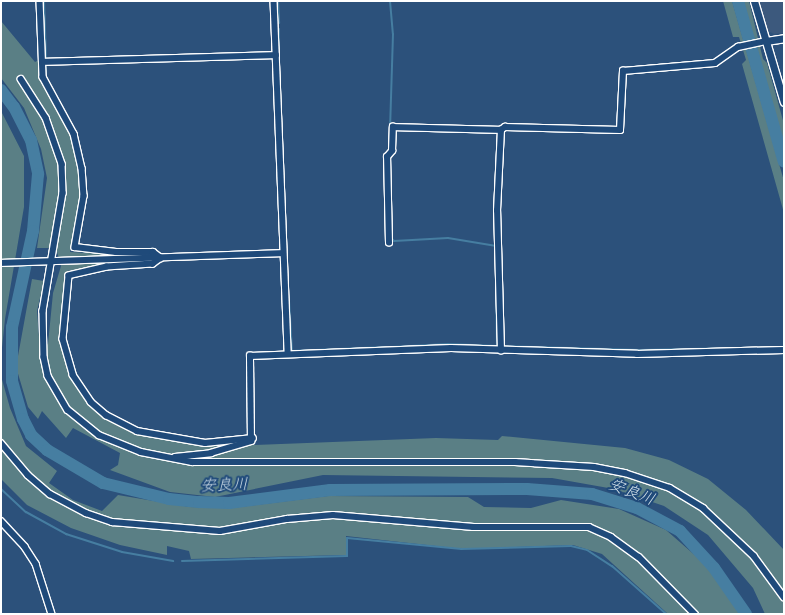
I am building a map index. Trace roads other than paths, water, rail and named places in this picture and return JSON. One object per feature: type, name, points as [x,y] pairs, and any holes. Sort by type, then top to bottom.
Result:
[{"type":"street","points":[[40,1],[43,77],[74,134],[82,168],[84,196],[75,247],[116,252],[153,252],[161,258]]},
{"type":"street","points":[[274,1],[288,354]]},
{"type":"street","points":[[754,1],[784,102]]},
{"type":"street","points":[[389,243],[390,153],[396,126],[501,130],[505,127],[620,130],[623,71],[715,63],[738,47],[784,38]]},
{"type":"street","points":[[42,62],[276,55]]},
{"type":"street","points":[[21,79],[46,118],[62,164],[63,193],[50,261],[42,340],[48,376],[57,394],[74,416],[99,435],[141,452],[192,462],[275,464],[349,461],[515,462],[594,467],[625,473],[670,488],[702,508],[754,556],[784,597]]},
{"type":"street","points":[[501,130],[497,211],[501,351]]},
{"type":"street","points":[[1,263],[283,253]]},
{"type":"street","points":[[161,258],[153,264],[107,267],[69,276],[63,339],[73,375],[92,402],[106,415],[137,431],[205,443],[253,438]]},
{"type":"street","points":[[253,438],[250,356],[451,348],[637,354],[784,350]]},
{"type":"street","points":[[165,458],[211,453],[253,438]]},
{"type":"street","points":[[1,443],[28,475],[50,494],[86,513],[112,522],[220,531],[287,519],[333,515],[473,527],[589,527],[611,537],[639,557],[695,614]]},
{"type":"street","points":[[1,521],[25,547],[36,564],[52,614]]},
{"type":"waterway","points":[[44,1],[46,59]]},
{"type":"waterway","points":[[278,1],[279,23]]},
{"type":"waterway","points":[[390,1],[393,34],[390,128]]},
{"type":"waterway","points":[[738,1],[784,162]]},
{"type":"waterway","points":[[279,29],[279,64]]},
{"type":"waterway","points":[[46,65],[46,74]]},
{"type":"waterway","name":"安良川","points":[[1,90],[14,107],[31,140],[38,174],[33,231],[12,327],[12,381],[23,419],[31,435],[47,450],[103,483],[169,499],[199,502],[229,503],[330,490],[527,489],[592,494],[637,508],[680,531],[714,568],[746,614]]},
{"type":"waterway","points":[[284,196],[287,271]]},
{"type":"waterway","points":[[391,238],[394,241],[448,238],[496,246]]},
{"type":"waterway","points":[[496,288],[497,346],[640,350],[782,347]]},
{"type":"waterway","points":[[289,301],[292,351],[386,347]]},
{"type":"waterway","points":[[392,347],[448,344],[497,346]]},
{"type":"waterway","points":[[1,489],[26,512],[66,534],[122,552],[173,561]]},
{"type":"waterway","points":[[182,561],[347,556],[347,538],[461,549],[571,546],[587,550],[612,566],[666,614]]}]
